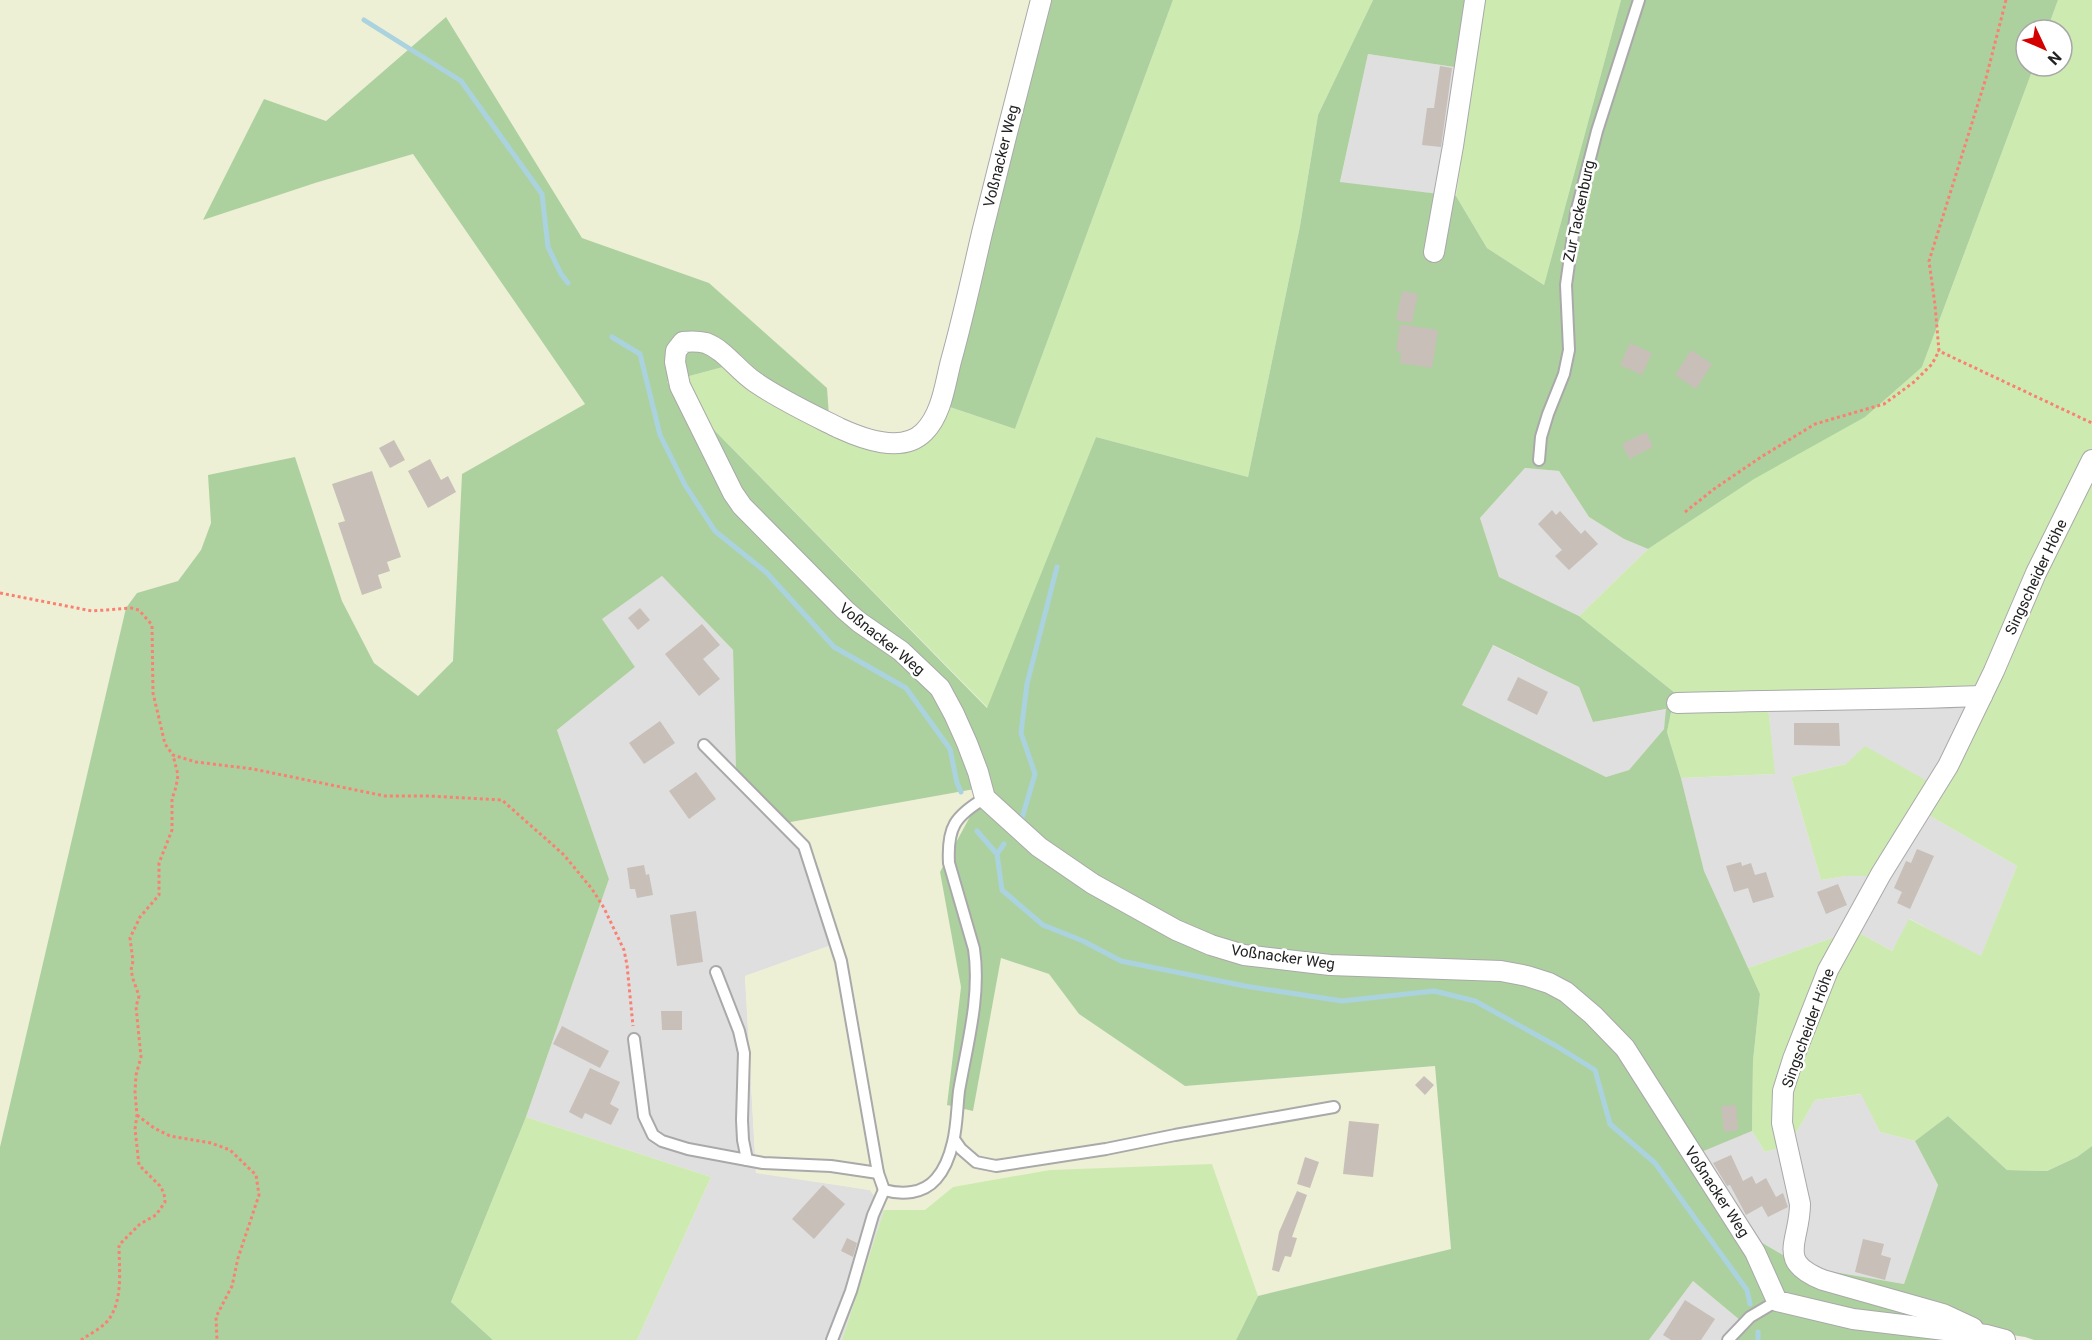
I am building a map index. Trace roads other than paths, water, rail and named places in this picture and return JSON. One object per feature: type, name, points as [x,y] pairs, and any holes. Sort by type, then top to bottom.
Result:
[{"type":"street","name":"Voßnacker Weg","points":[[1041,0],[941,399],[931,424],[923,434],[911,440],[892,443],[868,439],[843,430],[756,383],[742,373],[719,350],[706,343],[683,342],[676,351],[675,362],[680,386],[733,493],[742,506],[845,610],[901,651],[940,688],[967,743],[985,798],[1039,848],[1065,867],[1176,930],[1211,945],[1244,954],[1303,963],[1501,972],[1550,983],[1566,992],[1593,1015],[1625,1048],[1755,1252],[1777,1301]]},
{"type":"street","points":[[1434,252],[1475,0]]},
{"type":"street","name":"Singscheider Höhe","points":[[1996,1337],[1943,1314],[1809,1275],[1798,1266],[1793,1251],[1800,1204],[1783,1134],[1784,1090],[1828,970],[1881,874],[1948,766],[1982,696],[2036,573],[2092,460]]},
{"type":"street","points":[[1677,704],[1982,696]]},
{"type":"street","points":[[1777,1301],[1853,1319],[1996,1337]]},
{"type":"lane","name":"Zur Tackenburg","points":[[1539,459],[1541,437],[1564,374],[1569,351],[1566,285],[1576,213],[1597,131],[1639,0]]},
{"type":"lane","points":[[704,745],[804,846],[841,961],[878,1173],[885,1190],[873,1215],[851,1291],[832,1340]]},
{"type":"lane","points":[[885,1190],[902,1193],[915,1191],[934,1181],[946,1164],[954,1139],[956,1111],[974,1005],[976,962],[948,848],[950,832],[957,820],[967,809],[985,798]]},
{"type":"lane","points":[[716,972],[739,1031],[744,1053],[742,1120],[747,1160]]},
{"type":"lane","points":[[634,1039],[645,1116],[652,1135],[672,1145],[764,1163],[831,1166],[878,1173]]},
{"type":"lane","points":[[954,1139],[961,1149],[976,1162],[996,1166],[1106,1149],[1334,1107]]},
{"type":"lane","points":[[1728,1340],[1750,1317],[1777,1301]]},
{"type":"waterway","points":[[364,20],[461,81],[542,194],[548,247],[568,283]]},
{"type":"waterway","points":[[612,337],[640,354],[660,435],[685,485],[715,531],[767,573],[834,647],[906,688],[950,749],[961,792]]},
{"type":"waterway","points":[[1022,818],[1035,774],[1021,733],[1027,684],[1057,567]]},
{"type":"waterway","points":[[977,831],[997,854],[1002,890],[1043,925],[1083,941],[1121,961],[1245,986],[1342,1001],[1434,991],[1475,1001],[1558,1047],[1595,1070],[1610,1124],[1655,1163],[1747,1290],[1750,1304]]},
{"type":"waterway","points":[[997,854],[1004,844]]},
{"type":"waterway","points":[[1758,1332],[1758,1340]]}]
